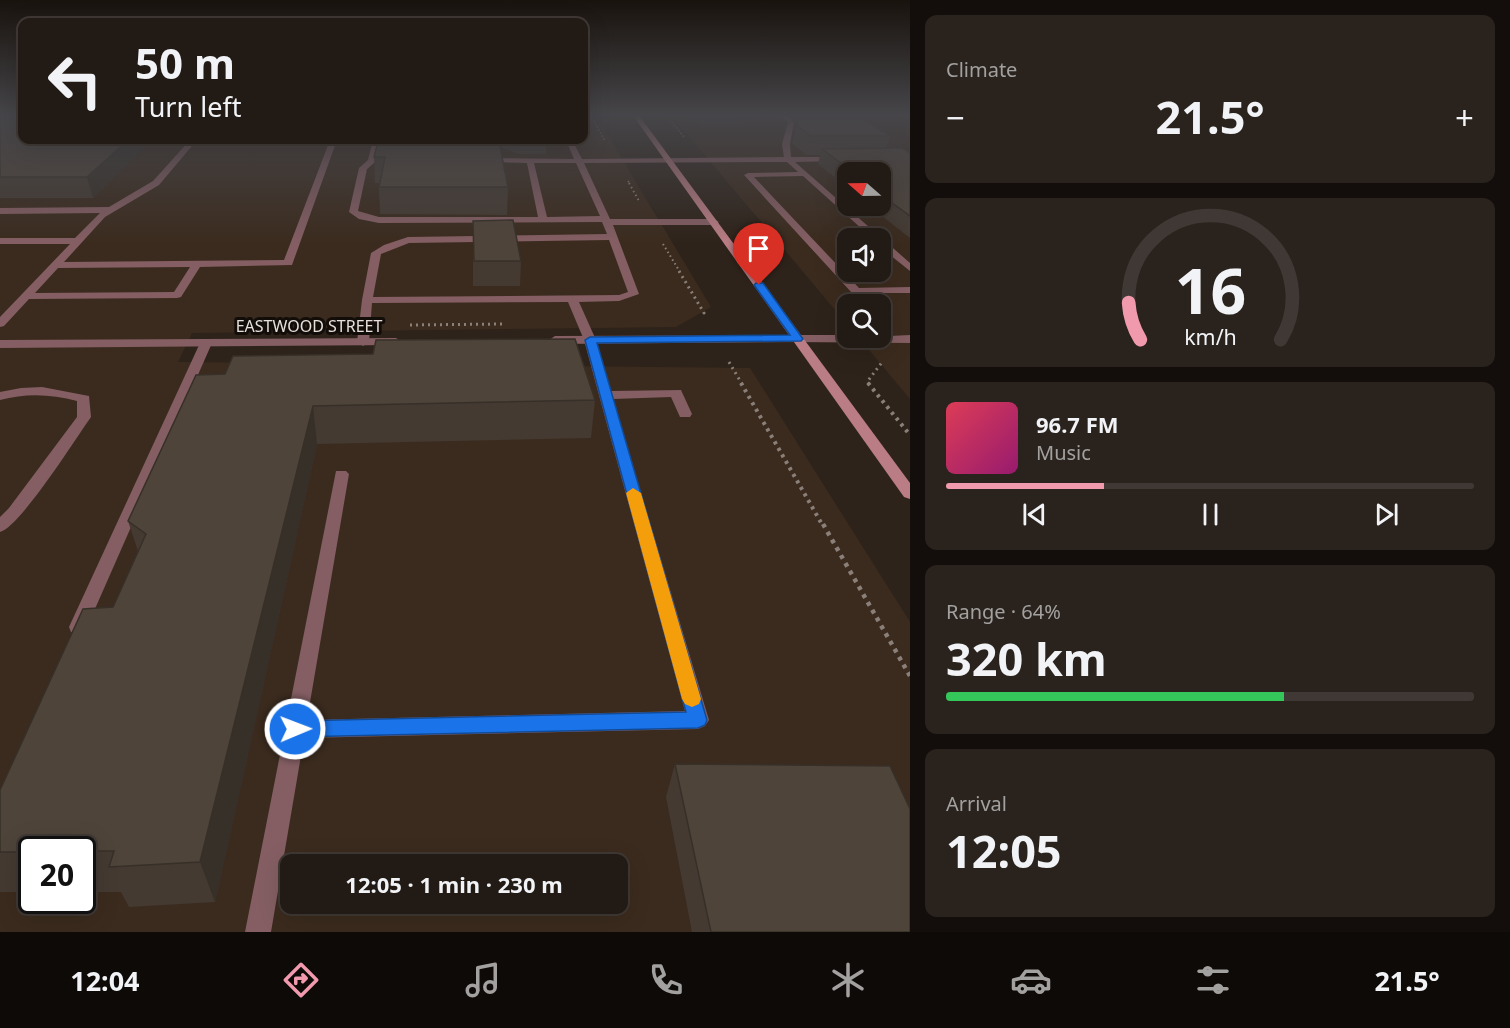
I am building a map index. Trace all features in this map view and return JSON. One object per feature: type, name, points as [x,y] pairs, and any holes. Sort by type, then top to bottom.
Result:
[{"type":"main road","points":[[665,157],[910,494]]},
{"type":"street","points":[[0,324],[102,215],[156,183],[178,157]]},
{"type":"street","points":[[55,265],[288,263],[327,157]]},
{"type":"street","points":[[553,157],[566,161]]},
{"type":"street","points":[[367,300],[619,298],[634,294],[613,237],[577,157]]},
{"type":"street","points":[[788,159],[865,228]]},
{"type":"street","points":[[477,160],[843,159]]},
{"type":"street","points":[[393,160],[372,161],[363,168],[353,212],[362,217],[379,220],[714,222]]},
{"type":"street","points":[[530,161],[543,220]]},
{"type":"street","points":[[803,174],[748,175],[856,291],[910,291]]},
{"type":"street","points":[[0,211],[111,210]]},
{"type":"street","points":[[363,342],[367,300],[376,254],[387,247],[408,240],[613,237]]},
{"type":"street","points":[[0,242],[78,241]]},
{"type":"street","points":[[891,252],[910,268]]},
{"type":"street","points":[[27,296],[177,295],[196,264]]},
{"type":"street","points":[[295,729],[698,720],[590,340],[572,298]]},
{"type":"street","points":[[543,340],[910,339]]},
{"type":"street","name":"EASTWOOD STREET","points":[[0,344],[411,341]]},
{"type":"street","points":[[72,639],[192,386],[206,343]]},
{"type":"street","points":[[0,396],[33,391],[63,393],[84,399],[84,417],[15,512],[0,527]]},
{"type":"street","points":[[606,395],[676,393],[685,414]]},
{"type":"street","points":[[258,932],[341,474]]},
{"type":"path","points":[[616,160],[704,313],[693,318]]},
{"type":"path","points":[[365,326],[514,324]]},
{"type":"path","points":[[884,360],[867,382],[910,435]]},
{"type":"path","points":[[728,362],[910,676]]},
{"type":"shaded area","points":[[0,157],[621,157],[711,307],[676,327],[192,333],[178,362],[750,368],[910,622],[910,932],[0,932]]},
{"type":"shaded area","points":[[707,157],[910,157],[910,399],[867,348],[891,348],[891,294],[837,294],[837,312]]},
{"type":"building","points":[[0,157],[109,157],[87,177],[0,177]]},
{"type":"building","points":[[385,157],[502,157],[508,187],[379,187]]},
{"type":"building","points":[[833,157],[910,157],[910,216],[891,202],[891,162],[840,162]]},
{"type":"building","points":[[513,220],[521,261],[474,261],[473,221]]},
{"type":"building","points":[[575,339],[595,400],[313,406],[200,862],[109,867],[114,851],[96,851],[96,836],[18,836],[18,852],[0,852],[0,790],[83,609],[113,607],[146,534],[128,521],[196,375],[225,374],[233,356],[373,354],[376,340]]},
{"type":"building","points":[[675,764],[890,766],[910,809],[910,932],[711,932]]},
{"type":"slow traffic","points":[[633,493],[692,699]]},
{"type":"route","points":[[295,729],[698,720],[590,340],[798,339],[759,285]]}]
